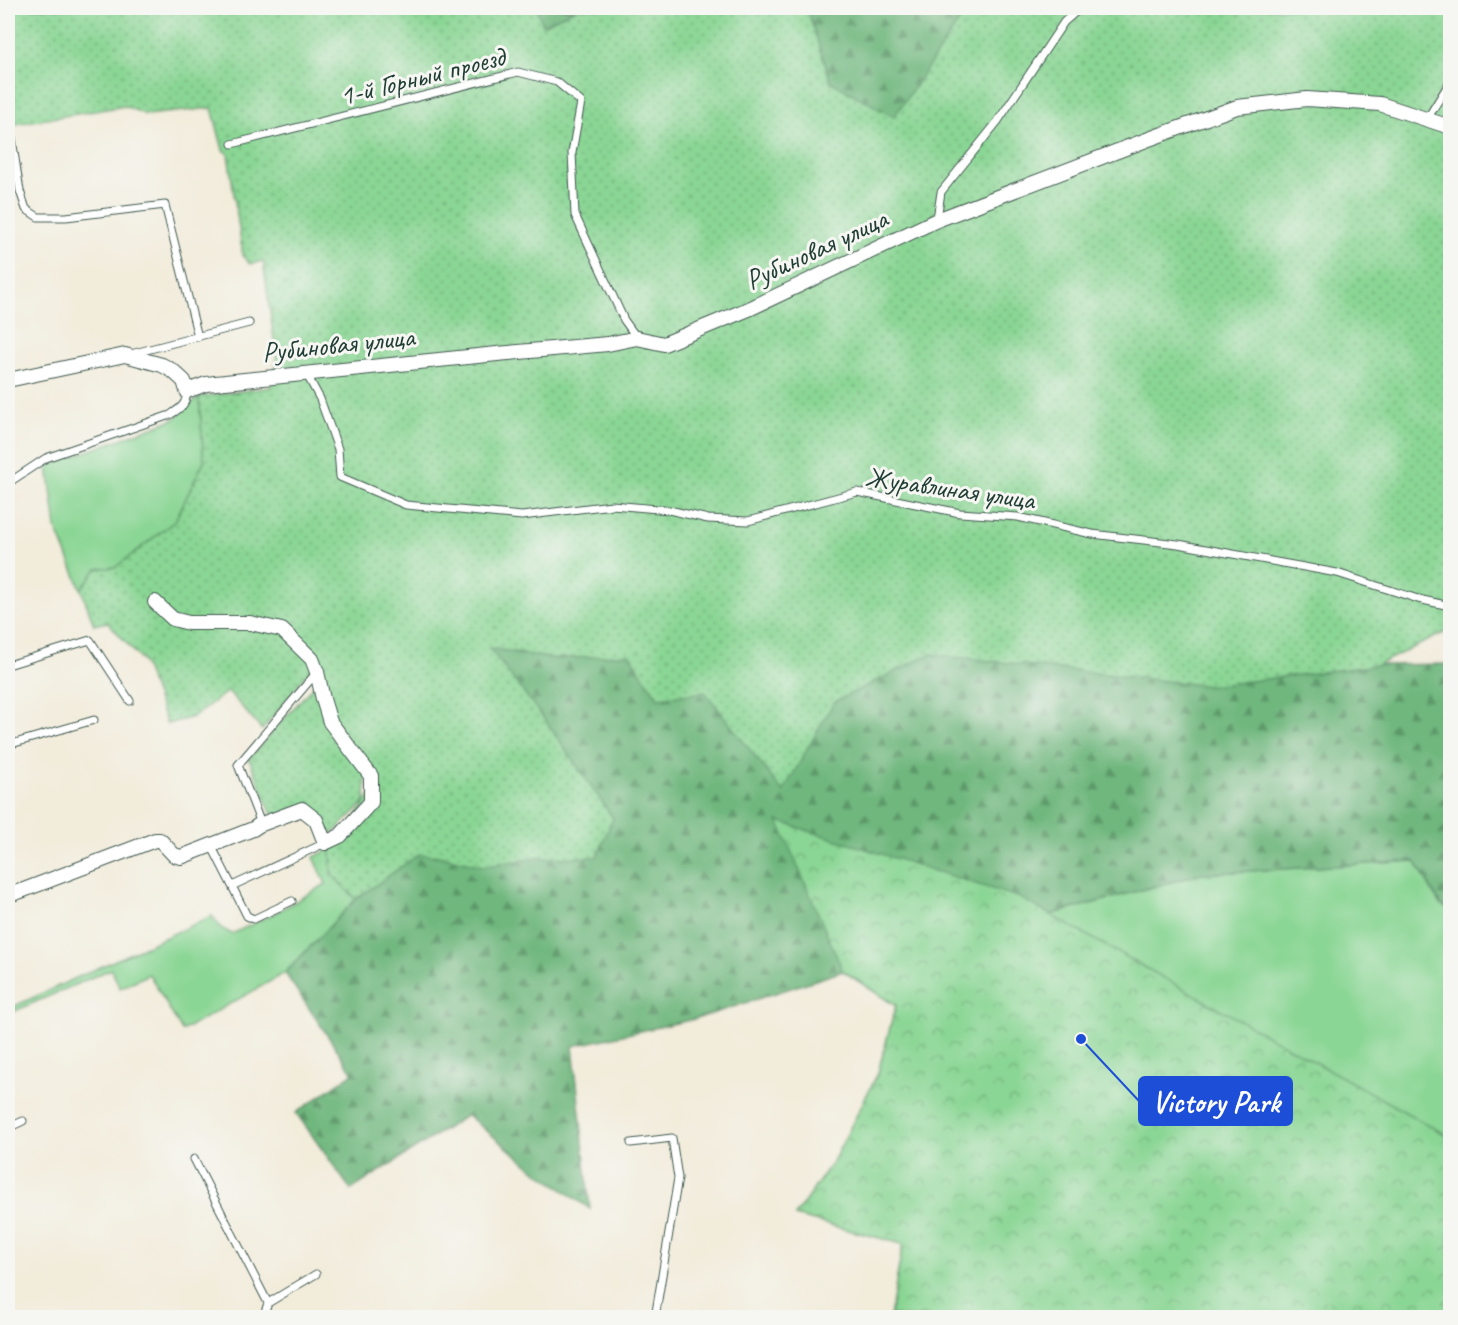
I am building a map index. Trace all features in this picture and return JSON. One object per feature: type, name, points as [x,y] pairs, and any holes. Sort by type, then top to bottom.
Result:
[{"type":"street","name":"Рубиновая улица","points":[[187,391],[206,384],[608,344],[638,338],[664,344],[751,308],[937,219],[1237,107],[1307,99],[1380,104],[1450,127]]},
{"type":"street","points":[[8,380],[125,355],[162,365],[173,371],[184,381],[187,391]]},
{"type":"street","points":[[8,895],[154,840],[160,840],[174,855],[180,857],[302,809],[316,820],[325,843],[340,836],[371,802],[371,776],[330,722],[312,659],[282,630],[250,623],[189,623],[173,619],[155,602]]},
{"type":"lane","points":[[937,219],[941,192],[998,121],[1064,22],[1080,8]]},
{"type":"lane","name":"1-й Горный проезд","points":[[232,144],[519,72],[557,82],[581,102],[572,153],[575,215],[624,320],[638,338]]},
{"type":"lane","points":[[1427,119],[1450,82]]},
{"type":"lane","points":[[8,112],[10,138],[20,191],[26,209],[38,217],[66,217],[165,205],[198,337]]},
{"type":"lane","points":[[125,355],[249,323]]},
{"type":"lane","name":"Журавлиная улица","points":[[306,373],[320,399],[338,449],[340,477],[406,505],[522,516],[612,505],[669,510],[708,519],[748,521],[857,492],[960,513],[1018,517],[1092,534],[1178,544],[1337,573],[1418,599],[1450,606]]},
{"type":"lane","points":[[8,483],[46,458],[170,415],[182,407],[187,391]]},
{"type":"lane","points":[[8,665],[90,640],[130,701]]},
{"type":"lane","points":[[259,825],[260,821],[238,765],[317,672]]},
{"type":"lane","points":[[8,745],[94,720]]},
{"type":"lane","points":[[232,886],[325,843]]},
{"type":"lane","points":[[211,845],[247,916],[254,919],[292,901]]},
{"type":"lane","points":[[8,1128],[23,1121]]},
{"type":"lane","points":[[631,1143],[672,1138],[678,1178],[655,1317]]},
{"type":"lane","points":[[194,1159],[268,1304]]},
{"type":"lane","points":[[263,1317],[268,1304],[316,1274]]},
{"type":"green space","points":[[8,8],[536,8],[543,25],[578,8],[814,8],[809,15],[831,82],[894,117],[968,8],[1450,8],[1450,630],[1377,665],[1210,686],[930,654],[834,702],[783,792],[705,692],[658,698],[629,654],[556,659],[489,648],[545,720],[613,818],[597,857],[537,858],[483,866],[445,857],[419,854],[356,899],[331,874],[331,848],[343,839],[376,785],[335,721],[310,670],[262,730],[228,691],[193,717],[167,724],[143,662],[108,622],[94,625],[81,589],[97,569],[116,567],[175,521],[204,461],[199,397],[271,387],[277,361],[263,261],[250,264],[243,256],[228,154],[223,150],[212,108],[146,115],[125,106],[16,124],[8,76]]},
{"type":"green space","points":[[536,8],[578,8],[542,25]]},
{"type":"green space","points":[[814,8],[968,8],[894,118],[831,82],[809,15]]},
{"type":"green space","points":[[199,397],[204,461],[175,521],[116,567],[97,569],[81,589],[56,528],[48,466],[174,419]]},
{"type":"green space","points":[[488,648],[556,659],[629,654],[658,698],[705,692],[783,791],[834,702],[930,654],[1210,686],[1377,665],[1450,664],[1450,910],[1441,905],[1415,861],[1200,874],[843,971],[699,1018],[573,1046],[590,1209],[536,1171],[467,1115],[351,1190],[296,1113],[353,1073],[285,973],[356,899],[419,854],[445,857],[483,866],[537,858],[613,818],[545,720]]},
{"type":"green space","points":[[314,685],[366,777],[365,802],[332,834],[327,834],[311,803],[273,817],[249,759]]},
{"type":"green space","points":[[778,821],[1020,898],[1450,1137],[1450,1317],[890,1317],[903,1244],[795,1216],[834,1160],[878,1073],[896,1005],[843,971]]},
{"type":"green space","points":[[331,848],[332,874],[356,899],[285,973],[182,1031],[149,974],[120,988],[111,969],[8,1014],[8,1009],[212,916],[221,928],[232,934],[277,912],[326,884],[314,857]]},
{"type":"green space","points":[[1415,861],[1440,905],[1450,910],[1450,1317],[890,1317],[903,1244],[795,1216],[834,1160],[878,1073],[896,1006],[843,971],[1200,874]]},
{"type":"place","name":"Victory Park","points":[[1081,1039]]}]
